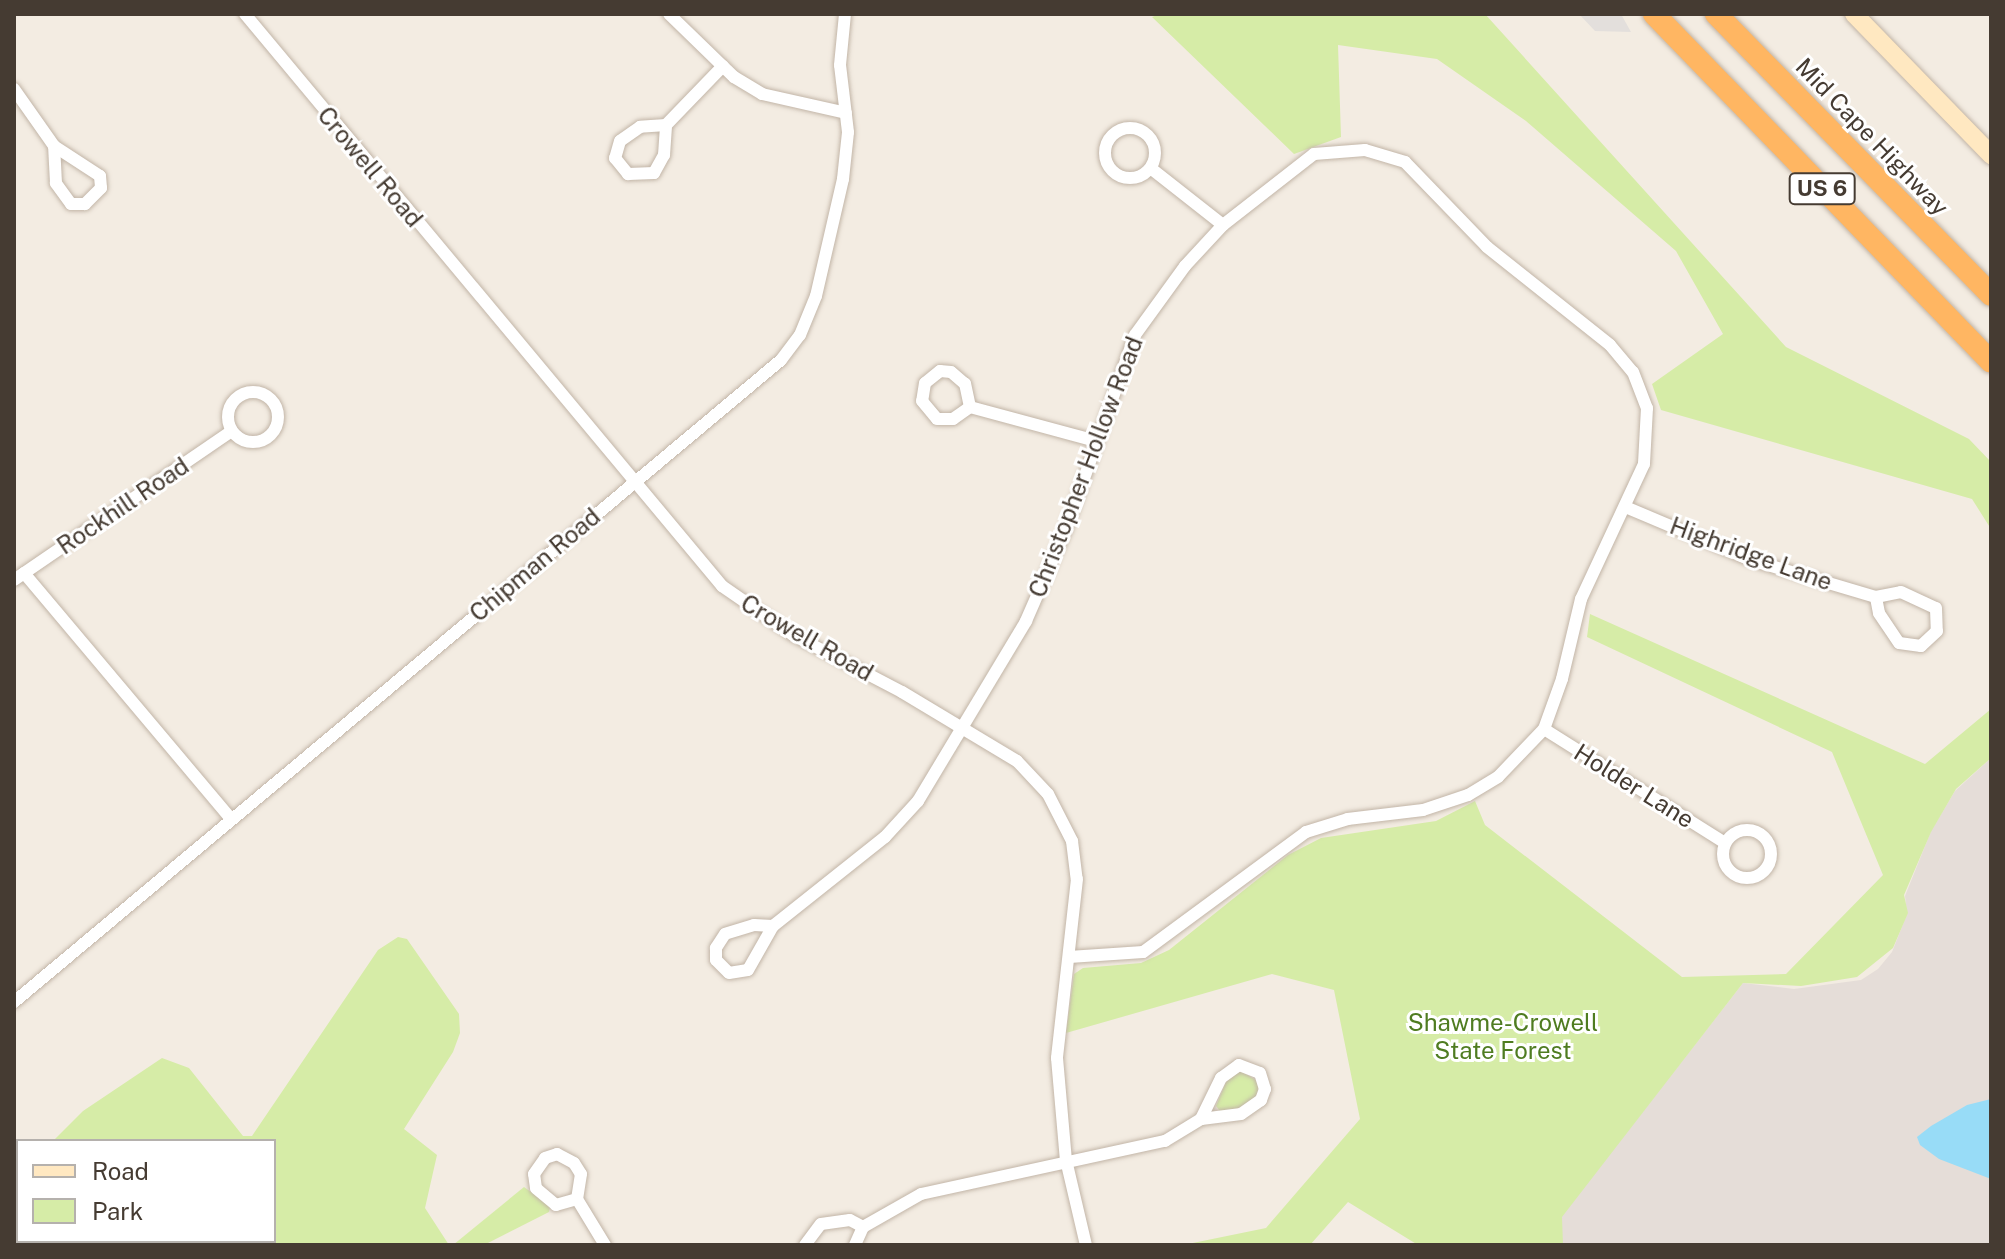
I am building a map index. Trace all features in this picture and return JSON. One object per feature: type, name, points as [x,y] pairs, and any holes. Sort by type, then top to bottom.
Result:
[{"type":"highway","name":"US 6","points":[[1654,14],[1991,362]]},
{"type":"highway","name":"Mid Cape Highway","points":[[1716,14],[1991,295]]},
{"type":"street","name":"Crowell Road","points":[[245,14],[633,483],[741,603],[966,729],[1039,781],[1063,818],[1077,879],[1057,1058],[1066,1160],[1086,1245]]},
{"type":"street","points":[[669,14],[723,66],[782,102],[846,113]]},
{"type":"street","name":"Chipman Road","points":[[14,1002],[633,483],[760,381],[800,335],[816,296],[843,179],[846,113],[840,65],[845,14]]},
{"type":"street","points":[[1854,14],[1991,155]]},
{"type":"street","points":[[666,125],[640,127],[620,141],[615,158],[628,174],[645,177],[660,167],[666,125],[723,66]]},
{"type":"street","points":[[14,89],[54,146],[100,176],[101,188],[85,204],[71,204],[56,183],[54,146]]},
{"type":"street","points":[[1124,129],[1145,135],[1156,157],[1153,170],[1133,178],[1121,175],[1106,158],[1108,137],[1124,129]]},
{"type":"street","name":"Christopher Hollow Road","points":[[773,926],[902,821],[966,729],[1026,621],[1066,529],[1135,335],[1185,266],[1223,225],[1314,154],[1365,150],[1405,162],[1487,247],[1597,334],[1633,372],[1647,408],[1648,434],[1628,508],[1581,599],[1562,679],[1544,729],[1498,777],[1468,795],[1423,810],[1348,819],[1297,836],[1143,952],[1069,957]]},
{"type":"street","points":[[1153,170],[1223,225]]},
{"type":"street","points":[[940,371],[951,372],[965,384],[970,407],[953,419],[937,419],[922,401],[925,383],[940,371]]},
{"type":"street","points":[[259,392],[275,405],[278,424],[265,440],[250,442],[232,431],[228,414],[239,396],[259,392]]},
{"type":"street","points":[[970,407],[1096,441]]},
{"type":"street","name":"Rockhill Road","points":[[19,577],[232,431]]},
{"type":"street","name":"Highridge Lane","points":[[1628,508],[1751,560],[1876,597],[1901,592],[1928,601],[1936,608],[1937,631],[1921,646],[1899,643],[1879,613],[1876,597]]},
{"type":"street","points":[[19,577],[231,819]]},
{"type":"street","name":"Holder Lane","points":[[1544,729],[1725,843]]},
{"type":"street","points":[[1746,830],[1762,834],[1771,848],[1769,865],[1758,876],[1736,876],[1723,858],[1725,843],[1746,830]]},
{"type":"street","points":[[754,925],[773,926],[748,970],[729,973],[716,960],[716,948],[725,934],[754,925]]},
{"type":"street","points":[[855,1245],[863,1227],[921,1194],[1066,1160],[1165,1141],[1201,1119],[1254,1107],[1265,1089],[1260,1073],[1244,1064],[1230,1069],[1201,1119]]},
{"type":"street","points":[[577,1199],[556,1205],[536,1188],[534,1174],[545,1158],[557,1154],[574,1163],[581,1174],[577,1199],[605,1245]]},
{"type":"street","points":[[805,1245],[821,1224],[850,1220],[863,1227]]},
{"type":"shaded area","points":[[1579,14],[1621,14],[1631,32],[1595,31]]},
{"type":"shaded area","points":[[1991,758],[1991,1245],[1539,1245],[1743,983],[1794,989],[1861,980],[1878,969],[1892,952],[1907,914],[1905,896],[1931,831],[1955,791]]},
{"type":"green space","points":[[1160,14],[1485,14],[1786,347],[1969,439],[1991,462],[1991,529],[1972,499],[1661,410],[1652,384],[1723,334],[1676,251],[1526,121],[1437,59],[1338,45],[1341,137],[1294,154],[1152,17]]},
{"type":"green space","name":"Shawme-Crowell State Forest","points":[[1590,614],[1925,764],[1991,709],[1991,758],[1956,789],[1931,832],[1904,895],[1908,913],[1893,948],[1857,977],[1801,986],[1743,983],[1562,1217],[1563,1245],[1418,1245],[1348,1202],[1310,1245],[1183,1245],[1266,1228],[1360,1119],[1334,990],[1272,974],[1066,1033],[1074,974],[1083,968],[1141,963],[1169,950],[1288,855],[1321,838],[1436,821],[1475,801],[1485,825],[1682,977],[1786,974],[1883,875],[1832,752],[1587,637]]},
{"type":"green space","points":[[398,937],[407,939],[459,1014],[460,1033],[453,1052],[404,1129],[437,1155],[425,1208],[449,1245],[14,1245],[16,1212],[16,1243],[276,1243],[276,1139],[55,1139],[83,1111],[162,1058],[189,1068],[243,1136],[252,1136],[378,950]]},
{"type":"green space","points":[[1240,1070],[1260,1083],[1257,1099],[1239,1110],[1220,1111],[1216,1106],[1226,1082]]},
{"type":"green space","points":[[524,1187],[550,1206],[549,1212],[484,1245],[453,1245]]},
{"type":"water","points":[[1991,1099],[1991,1179],[1939,1159],[1920,1145],[1917,1137],[1931,1126],[1967,1105]]}]
